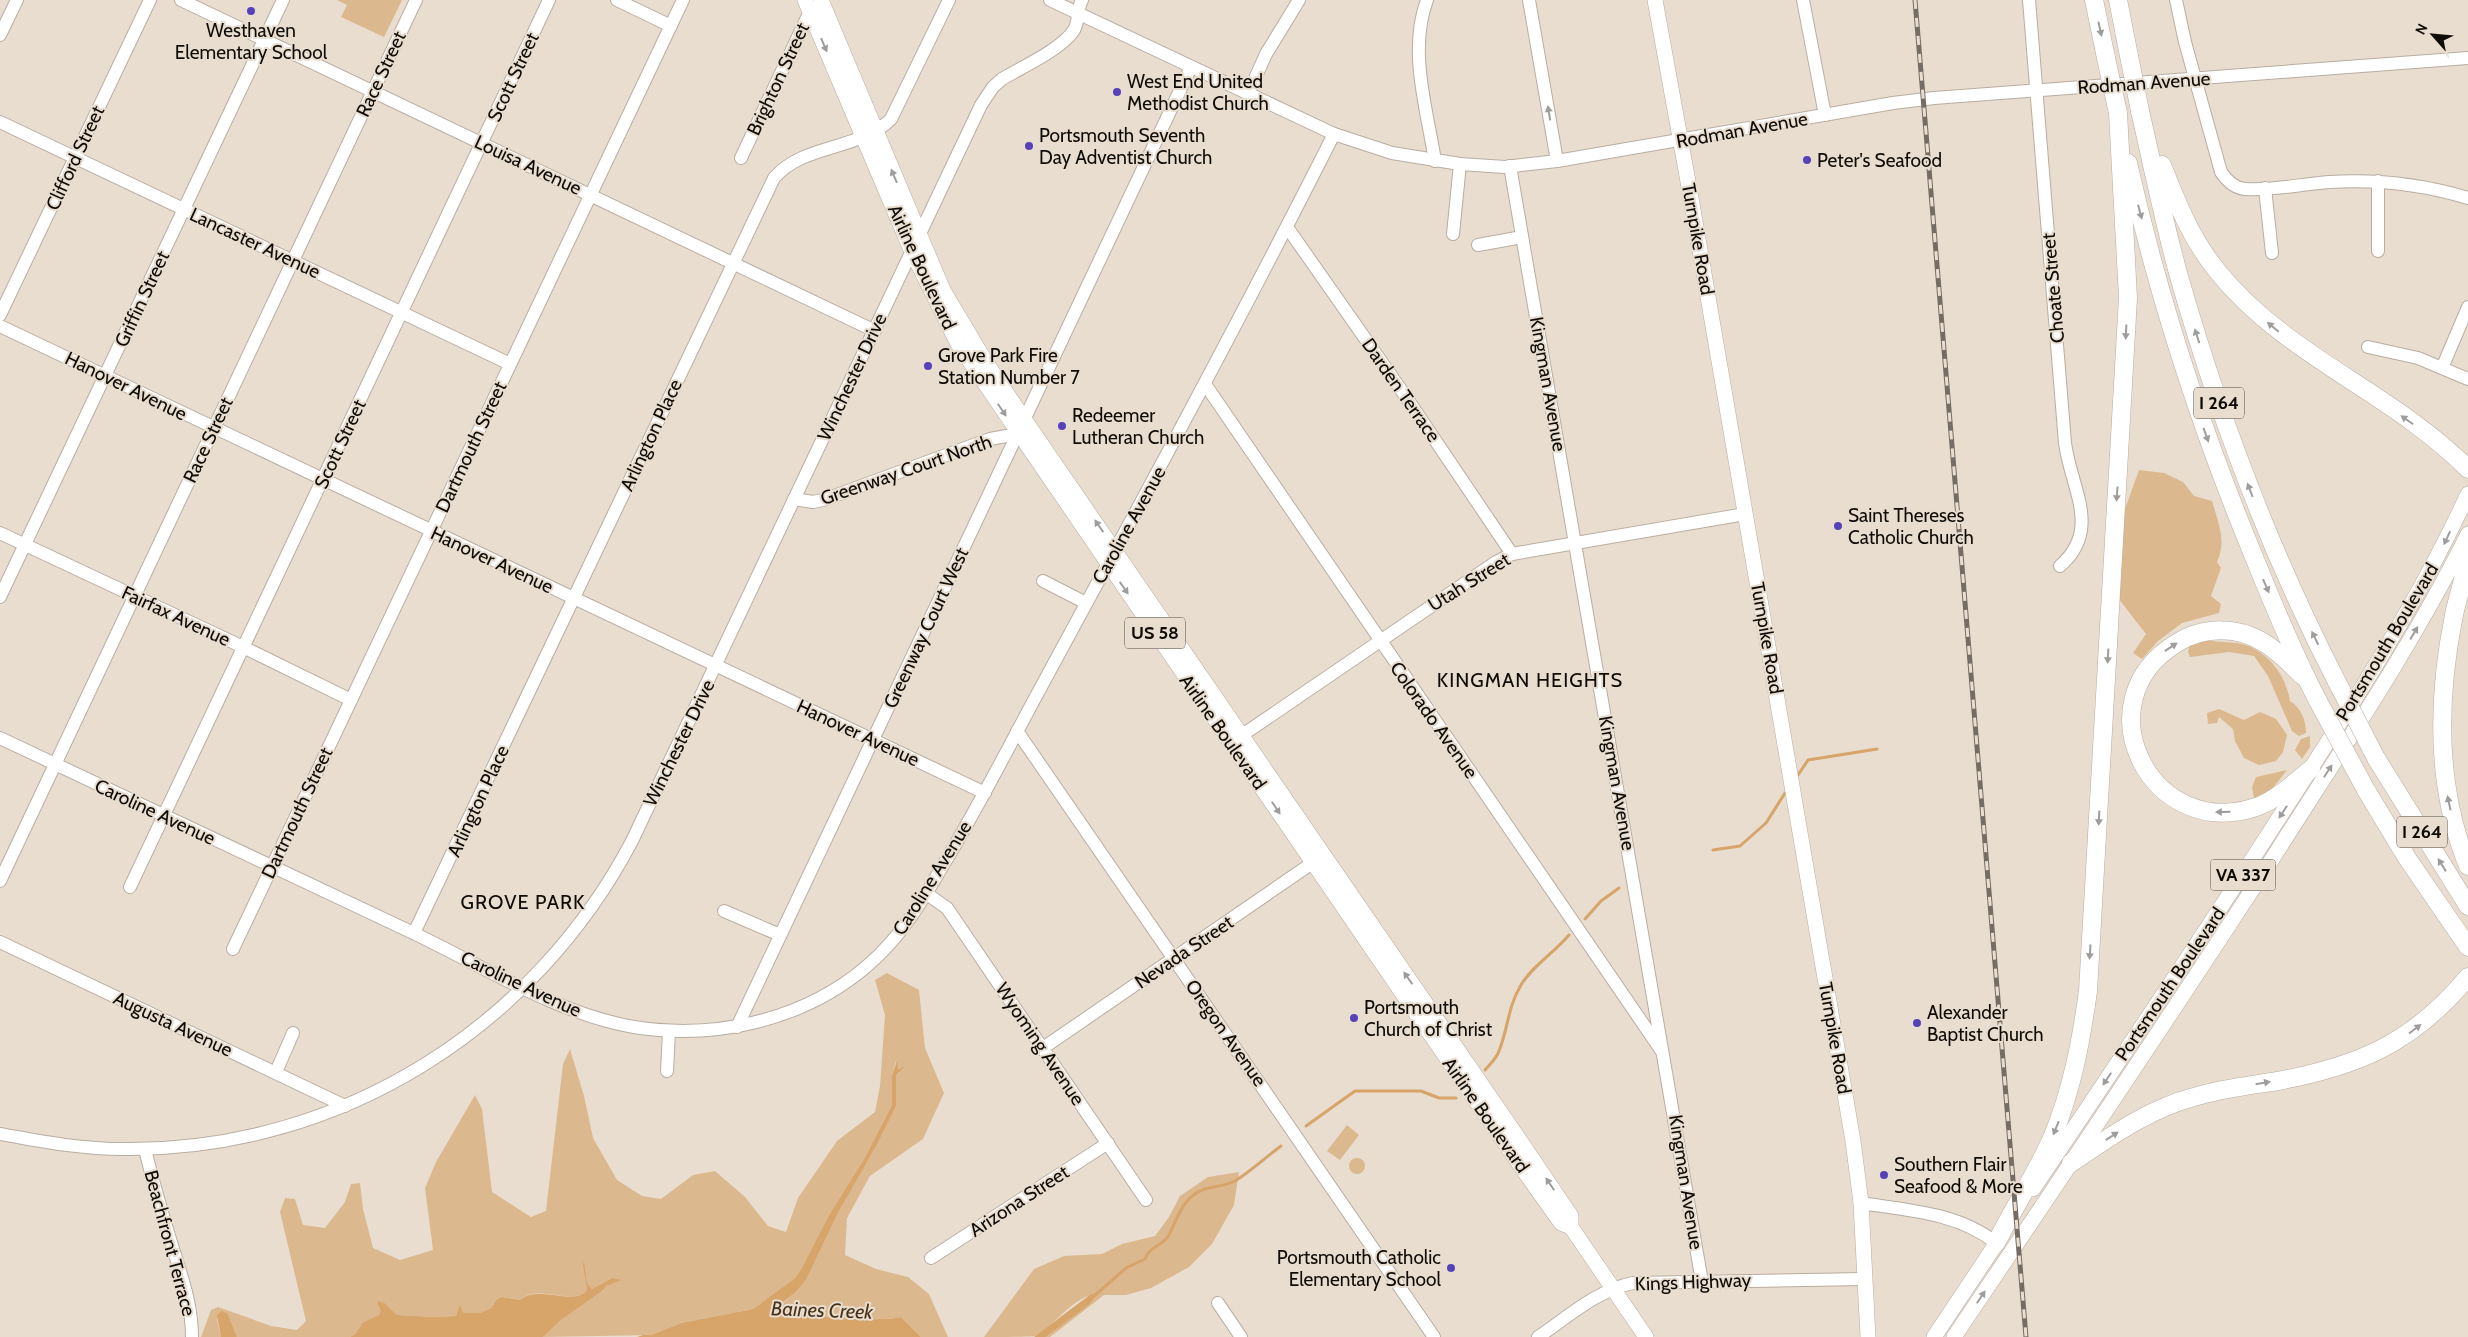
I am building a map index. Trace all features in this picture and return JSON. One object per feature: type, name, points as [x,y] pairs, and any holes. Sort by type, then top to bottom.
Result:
[{"type":"highway","name":"I 264","points":[[2094,0],[2134,190],[2161,292],[2198,413],[2242,530],[2318,701],[2366,790],[2407,858],[2463,940]]},
{"type":"highway","name":"I 264","points":[[2118,0],[2140,111],[2178,270],[2216,395],[2260,515],[2303,613],[2376,758],[2468,906]]},
{"type":"highway","points":[[2140,111],[2185,222],[2217,271],[2236,294],[2283,336],[2446,448],[2468,469]]},
{"type":"highway","points":[[1996,1243],[2041,1160],[2065,1104],[2075,1074],[2088,991],[2128,298],[2118,113]]},
{"type":"highway","points":[[2468,559],[2447,655],[2441,710],[2444,776],[2449,804],[2468,866]]},
{"type":"highway","points":[[2307,679],[2275,651],[2255,638],[2224,630],[2197,633],[2168,648],[2148,667],[2136,691],[2132,724],[2134,745],[2146,772],[2170,796],[2196,809],[2228,813],[2260,805],[2274,798],[2311,769]]},
{"type":"highway","points":[[2071,1163],[2129,1125],[2172,1104],[2216,1091],[2320,1072],[2388,1047],[2426,1021],[2448,1001],[2468,977]]},
{"type":"main road","name":"Airline Boulevard","points":[[821,0],[912,252],[958,344],[1107,564],[1236,739],[1319,859],[1506,1132],[1561,1223],[1571,1227],[1646,1337]]},
{"type":"main road","name":"Turnpike Road","points":[[1655,0],[1853,1141],[1860,1203],[1868,1337]]},
{"type":"main road","name":"Airline Boulevard","points":[[810,4],[869,133],[960,321],[1024,419],[1115,550],[1236,739]]},
{"type":"main road","name":"Portsmouth Boulevard","points":[[1936,1335],[2163,996],[2311,769],[2418,596],[2468,494]]},
{"type":"main road","name":"Portsmouth Boulevard","points":[[1954,1337],[2204,963],[2388,677],[2428,610],[2468,534]]},
{"type":"main road","name":"Turnpike Road","points":[[1860,1337],[1859,1309],[1864,1279]]},
{"type":"street","points":[[0,35],[17,0]]},
{"type":"street","name":"Clifford Street","points":[[0,315],[150,0]]},
{"type":"street","name":"Louisa Avenue","points":[[181,0],[874,331]]},
{"type":"street","name":"Griffin Street","points":[[0,597],[283,0]]},
{"type":"street","name":"Race Street","points":[[0,881],[416,0]]},
{"type":"street","name":"Scott Street","points":[[130,887],[549,0]]},
{"type":"street","points":[[617,0],[671,26]]},
{"type":"street","name":"Dartmouth Street","points":[[234,949],[683,0]]},
{"type":"street","name":"Arlington Place","points":[[414,933],[768,187],[781,169],[798,159],[884,126],[894,114],[949,0]]},
{"type":"street","name":"Rodman Avenue","points":[[1050,0],[1334,134],[1392,153],[1460,164],[1510,166],[1557,161],[1934,98],[2468,58]]},
{"type":"street","name":"Winchester Drive","points":[[0,1134],[96,1148],[145,1149],[226,1140],[268,1131],[345,1106],[393,1082],[441,1054],[497,1013],[525,988],[572,934],[618,869],[717,666],[794,499],[987,94],[1002,79],[1067,40],[1075,28],[1077,13],[1082,0]]},
{"type":"street","points":[[1248,94],[1266,54],[1299,0]]},
{"type":"street","points":[[1427,0],[1419,26],[1418,52],[1435,161]]},
{"type":"street","points":[[1529,0],[1557,161]]},
{"type":"street","points":[[1803,0],[1825,115]]},
{"type":"street","name":"Choate Street","points":[[2029,0],[2066,450],[2083,519],[2079,541],[2074,552],[2060,566]]},
{"type":"street","points":[[2176,0],[2195,79],[2221,172],[2226,179],[2239,188],[2378,181],[2423,186],[2468,198]]},
{"type":"street","name":"Brighton Street","points":[[741,158],[810,4]]},
{"type":"street","name":"Greenway Court West","points":[[737,1027],[1191,66]]},
{"type":"street","name":"Lancaster Avenue","points":[[0,122],[402,311],[510,364]]},
{"type":"street","name":"Caroline Avenue","points":[[0,738],[414,933],[556,1004],[587,1015],[630,1026],[669,1030],[737,1027],[794,1010],[821,997],[854,976],[887,947],[903,929],[927,894],[985,793],[1205,384],[1334,134]]},
{"type":"street","points":[[1453,234],[1460,164]]},
{"type":"street","name":"Kingman Avenue","points":[[1510,166],[1702,1282]]},
{"type":"street","points":[[2378,181],[2378,251]]},
{"type":"street","points":[[2265,188],[2272,253]]},
{"type":"street","name":"Darden Terrace","points":[[1287,227],[1410,402],[1512,554]]},
{"type":"street","points":[[1478,245],[1522,238]]},
{"type":"street","points":[[2442,368],[2468,306]]},
{"type":"street","name":"Hanover Avenue","points":[[0,326],[985,793]]},
{"type":"street","points":[[2368,347],[2418,358],[2468,379]]},
{"type":"street","name":"Colorado Avenue","points":[[1205,384],[1664,1055]]},
{"type":"street","name":"Greenway Court North","points":[[794,499],[814,502],[823,500],[990,439],[1018,434]]},
{"type":"street","name":"Utah Street","points":[[1236,739],[1379,640],[1496,562],[1512,554],[1745,514]]},
{"type":"street","name":"Fairfax Avenue","points":[[0,533],[351,700]]},
{"type":"street","points":[[1043,581],[1086,603]]},
{"type":"street","name":"Oregon Avenue","points":[[1017,731],[1434,1337]]},
{"type":"street","name":"Nevada Street","points":[[1043,1048],[1319,859]]},
{"type":"street","name":"Wyoming Avenue","points":[[927,894],[947,908],[1146,1200]]},
{"type":"street","points":[[724,911],[780,936]]},
{"type":"street","name":"Augusta Avenue","points":[[0,942],[345,1106]]},
{"type":"street","points":[[668,1071],[669,1030]]},
{"type":"street","points":[[276,1072],[294,1033]]},
{"type":"street","name":"Arizona Street","points":[[931,1258],[1108,1143]]},
{"type":"street","name":"Beachfront Terrace","points":[[145,1149],[156,1193],[186,1290],[192,1321],[192,1337]]},
{"type":"street","points":[[1860,1203],[1916,1212],[1968,1224],[1996,1243]]},
{"type":"street","name":"Kings Highway","points":[[1538,1337],[1612,1288],[1639,1282],[1864,1279]]},
{"type":"street","points":[[1218,1303],[1241,1337]]},
{"type":"shaded area","points":[[337,0],[402,0],[384,37],[341,17],[347,5]]},
{"type":"shaded area","points":[[2139,470],[2164,473],[2183,482],[2194,496],[2212,501],[2219,524],[2221,539],[2220,554],[2217,562],[2221,568],[2211,596],[2221,604],[2219,613],[2182,623],[2158,641],[2142,659],[2133,653],[2146,634],[2118,598],[2124,512]]},
{"type":"shaded area","points":[[2207,640],[2246,645],[2255,649],[2269,660],[2281,675],[2290,701],[2302,715],[2306,733],[2299,736],[2292,731],[2268,676],[2254,656],[2229,652],[2190,657],[2188,652],[2190,645]]},
{"type":"shaded area","points":[[2219,709],[2244,720],[2260,712],[2276,719],[2287,735],[2283,752],[2276,761],[2259,765],[2244,758],[2235,741],[2233,729],[2219,717],[2217,723],[2208,724],[2207,713]]},
{"type":"shaded area","points":[[2310,736],[2310,747],[2302,759],[2295,750],[2301,739]]},
{"type":"shaded area","points":[[2287,770],[2268,794],[2254,798],[2252,787],[2256,777]]},
{"type":"shaded area","points":[[887,973],[919,990],[925,1048],[944,1093],[923,1139],[870,1176],[847,1218],[845,1255],[876,1269],[908,1277],[929,1294],[948,1337],[921,1337],[901,1317],[856,1319],[775,1309],[795,1293],[806,1280],[839,1211],[896,1106],[896,1075],[903,1067],[897,1069],[896,1061],[892,1075],[892,1105],[864,1159],[829,1215],[801,1271],[795,1278],[753,1309],[681,1323],[651,1335],[543,1337],[561,1320],[601,1292],[612,1278],[592,1289],[587,1283],[584,1262],[587,1290],[581,1295],[536,1294],[528,1295],[520,1300],[502,1297],[497,1299],[491,1308],[480,1313],[463,1313],[460,1305],[456,1316],[435,1317],[397,1315],[386,1304],[379,1315],[363,1322],[355,1334],[350,1337],[237,1337],[228,1314],[217,1319],[221,1337],[201,1337],[211,1310],[218,1307],[271,1326],[297,1330],[306,1321],[280,1212],[285,1198],[295,1199],[303,1225],[325,1228],[345,1202],[351,1184],[360,1183],[363,1209],[373,1248],[400,1260],[433,1250],[425,1188],[436,1162],[475,1095],[482,1109],[492,1192],[531,1217],[546,1211],[563,1064],[570,1049],[584,1096],[593,1138],[617,1180],[642,1196],[661,1199],[693,1175],[715,1171],[745,1197],[768,1226],[786,1232],[798,1198],[837,1141],[875,1112],[880,1086],[885,1015],[875,980]]},
{"type":"shaded area","points":[[897,1061],[898,1069],[905,1066],[896,1075],[896,1106],[839,1211],[806,1280],[795,1293],[775,1308],[802,1314],[838,1318],[888,1319],[901,1317],[921,1337],[637,1337],[651,1335],[681,1323],[753,1309],[795,1278],[829,1215],[864,1159],[892,1105],[892,1075]]},
{"type":"shaded area","points":[[1347,1125],[1359,1135],[1340,1160],[1327,1151]]},
{"type":"shaded area","points":[[1354,1158],[1360,1158],[1365,1163],[1363,1172],[1354,1174],[1349,1169],[1349,1163]]},
{"type":"shaded area","points":[[1239,1172],[1234,1205],[1212,1244],[1189,1267],[1151,1288],[1126,1295],[1104,1295],[1050,1337],[1046,1337],[1089,1305],[1096,1294],[1080,1300],[1035,1336],[984,1337],[1034,1269],[1064,1256],[1102,1254],[1122,1244],[1155,1236],[1169,1217],[1180,1196],[1208,1177]]},
{"type":"shaded area","points":[[584,1261],[587,1283],[592,1289],[612,1278],[621,1280],[606,1286],[601,1292],[561,1320],[543,1337],[350,1337],[355,1334],[363,1322],[379,1315],[381,1310],[377,1303],[379,1301],[386,1304],[397,1315],[435,1317],[456,1316],[460,1304],[463,1313],[480,1313],[491,1308],[497,1299],[502,1297],[520,1300],[536,1294],[581,1295],[587,1290]]},
{"type":"shaded area","points":[[1091,1294],[1097,1294],[1089,1305],[1046,1337],[1034,1337]]},
{"type":"shaded area","points":[[222,1311],[228,1314],[237,1337],[221,1337],[217,1315]]},
{"type":"waterway","points":[[1798,775],[1808,760],[1877,749]]},
{"type":"waterway","points":[[1713,850],[1740,846],[1766,823],[1785,793]]},
{"type":"waterway","points":[[1585,919],[1601,901],[1619,888]]},
{"type":"waterway","points":[[1485,1070],[1498,1054],[1513,1001],[1521,985],[1531,971],[1569,935]]},
{"type":"waterway","points":[[1306,1126],[1355,1091],[1421,1091],[1439,1098],[1456,1098]]},
{"type":"waterway","points":[[1094,1296],[1126,1268],[1145,1259],[1150,1251],[1166,1239],[1182,1208],[1191,1197],[1205,1189],[1235,1181],[1281,1146]]},
{"type":"railway","points":[[1915,0],[2026,1337]]},
{"type":"place","name":"Westhaven Elementary School","points":[[251,11]]},
{"type":"place","name":"West End United Methodist Church","points":[[1117,92]]},
{"type":"place","name":"Portsmouth Seventh Day Adventist Church","points":[[1029,146]]},
{"type":"place","name":"Peter's Seafood","points":[[1807,160]]},
{"type":"place","name":"Grove Park Fire Station Number 7","points":[[928,366]]},
{"type":"place","name":"Redeemer Lutheran Church","points":[[1062,426]]},
{"type":"place","name":"Saint Thereses Catholic Church","points":[[1838,526]]},
{"type":"place","name":"Portsmouth Church of Christ","points":[[1354,1018]]},
{"type":"place","name":"Alexander Baptist Church","points":[[1917,1023]]},
{"type":"place","name":"Southern Flair Seafood & More","points":[[1884,1175]]},
{"type":"place","name":"Portsmouth Catholic Elementary School","points":[[1451,1268]]},
{"type":"district","name":"KINGMAN HEIGHTS","points":[[1530,680]]},
{"type":"district","name":"GROVE PARK","points":[[523,902]]},
{"type":"water label","name":"Baines Creek","points":[[822,1310]]}]
